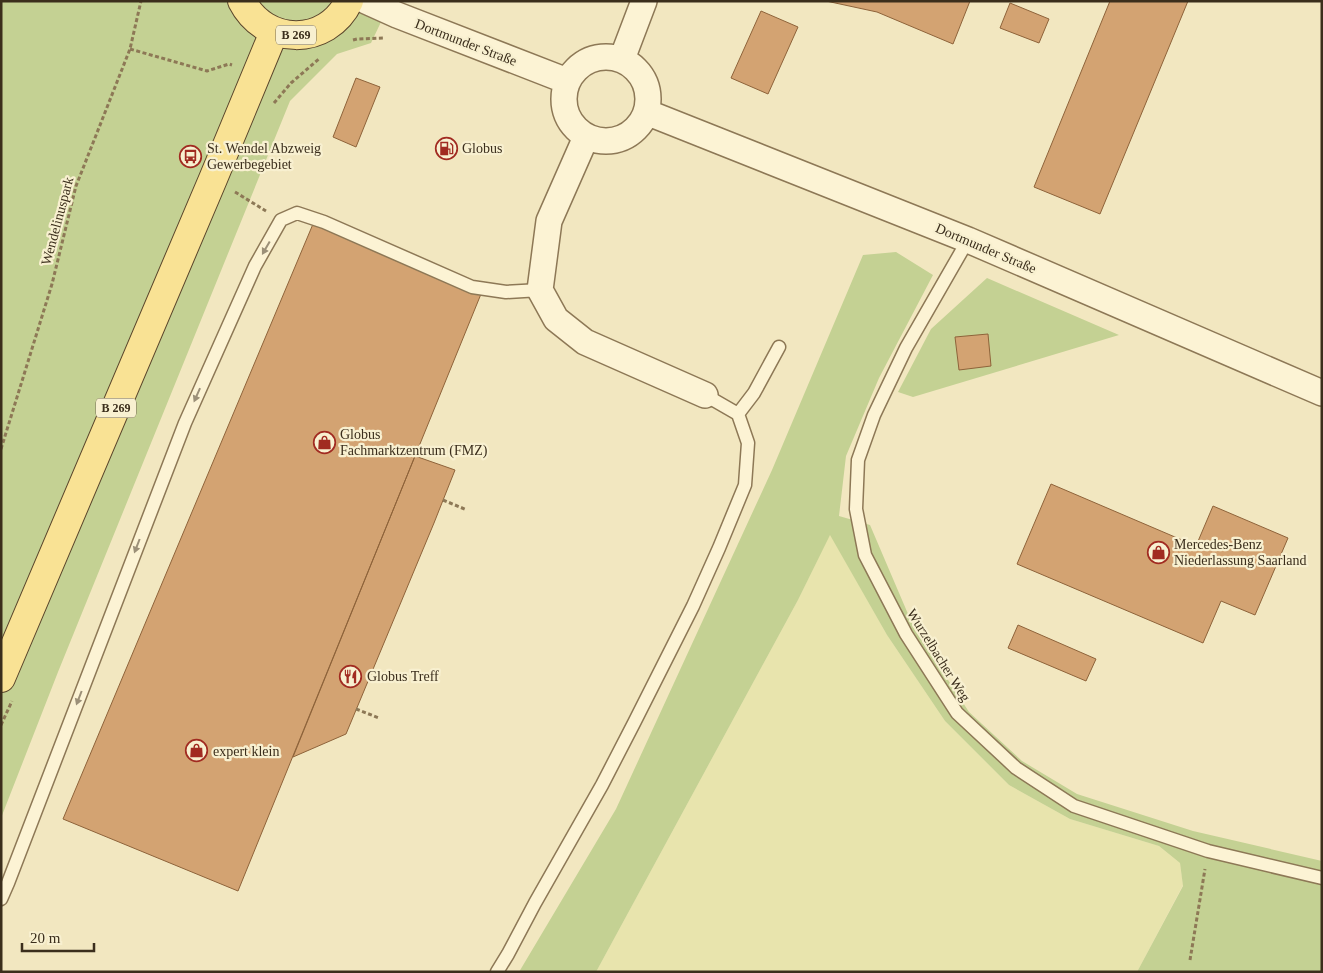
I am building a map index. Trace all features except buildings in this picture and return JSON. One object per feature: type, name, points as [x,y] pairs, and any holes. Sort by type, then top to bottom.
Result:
[{"type":"main road","name":"B 269","points":[[242,1],[247,11],[259,23],[274,32],[290,35],[306,35],[321,30],[334,21],[345,10],[350,1]]},
{"type":"main road","name":"B 269","points":[[1,678],[274,32]]},
{"type":"street","name":"Dortmunder Straße","points":[[366,1],[397,15],[567,81]]},
{"type":"street","points":[[622,59],[644,1]]},
{"type":"street","points":[[609,56],[622,59],[633,66],[641,75],[647,87],[649,100],[646,112],[639,126],[628,135],[614,141],[600,141],[586,137],[576,129],[568,118],[564,106],[564,93],[567,81],[574,70],[584,62],[596,57],[609,56]]},
{"type":"street","name":"Dortmunder Straße","points":[[646,112],[968,240],[1322,393]]},
{"type":"street","points":[[586,137],[549,220],[540,290],[556,319],[585,342],[705,395]]},
{"type":"lane","points":[[1,899],[185,423],[255,266],[281,220],[297,213],[324,222],[472,287],[506,292],[540,290]]},
{"type":"lane","name":"Wurzelbacher Weg","points":[[968,240],[906,348],[874,415],[858,460],[856,509],[865,555],[906,634],[957,712],[1016,768],[1074,806],[1208,851],[1322,878]]},
{"type":"lane","points":[[738,414],[754,393],[779,347]]},
{"type":"lane","points":[[497,972],[622,746],[693,606],[745,485],[748,443],[738,414],[705,395]]},
{"type":"path","name":"Wendelinuspark","points":[[1,449],[52,284],[76,186],[130,49],[141,1]]},
{"type":"path","points":[[130,49],[207,72],[229,64],[259,68]]},
{"type":"path","points":[[213,179],[281,220]]},
{"type":"path","points":[[443,500],[466,510]]},
{"type":"path","points":[[356,709],[379,718]]},
{"type":"path","points":[[1190,960],[1208,851]]},
{"type":"shaded area","points":[[830,534],[887,635],[945,721],[1009,785],[1070,819],[1159,846],[1180,863],[1183,885],[1137,972],[596,972],[798,600]]},
{"type":"green space","points":[[1,1],[391,1],[371,43],[337,54],[290,101],[58,672],[1,818]]},
{"type":"green space","points":[[896,252],[933,275],[879,378],[846,456],[839,516],[870,525],[914,628],[969,712],[1022,761],[1077,794],[1193,831],[1322,861],[1322,972],[1137,972],[1183,886],[1180,863],[1159,846],[1070,819],[1009,785],[945,721],[887,635],[830,535],[798,600],[596,972],[519,972],[616,809],[772,470],[863,255]]},
{"type":"green space","points":[[987,278],[1119,335],[913,397],[898,392],[931,329]]},
{"type":"place","name":"Globus","points":[[446,148]]},
{"type":"place","name":"St. Wendel Abzweig Gewerbegebiet","points":[[191,156]]},
{"type":"place","name":"Globus Fachmarktzentrum (FMZ)","points":[[324,442]]},
{"type":"place","name":"Mercedes-Benz Niederlassung Saarland","points":[[1158,552]]},
{"type":"place","name":"Globus Treff","points":[[351,676]]},
{"type":"place","name":"expert klein","points":[[197,751]]}]
